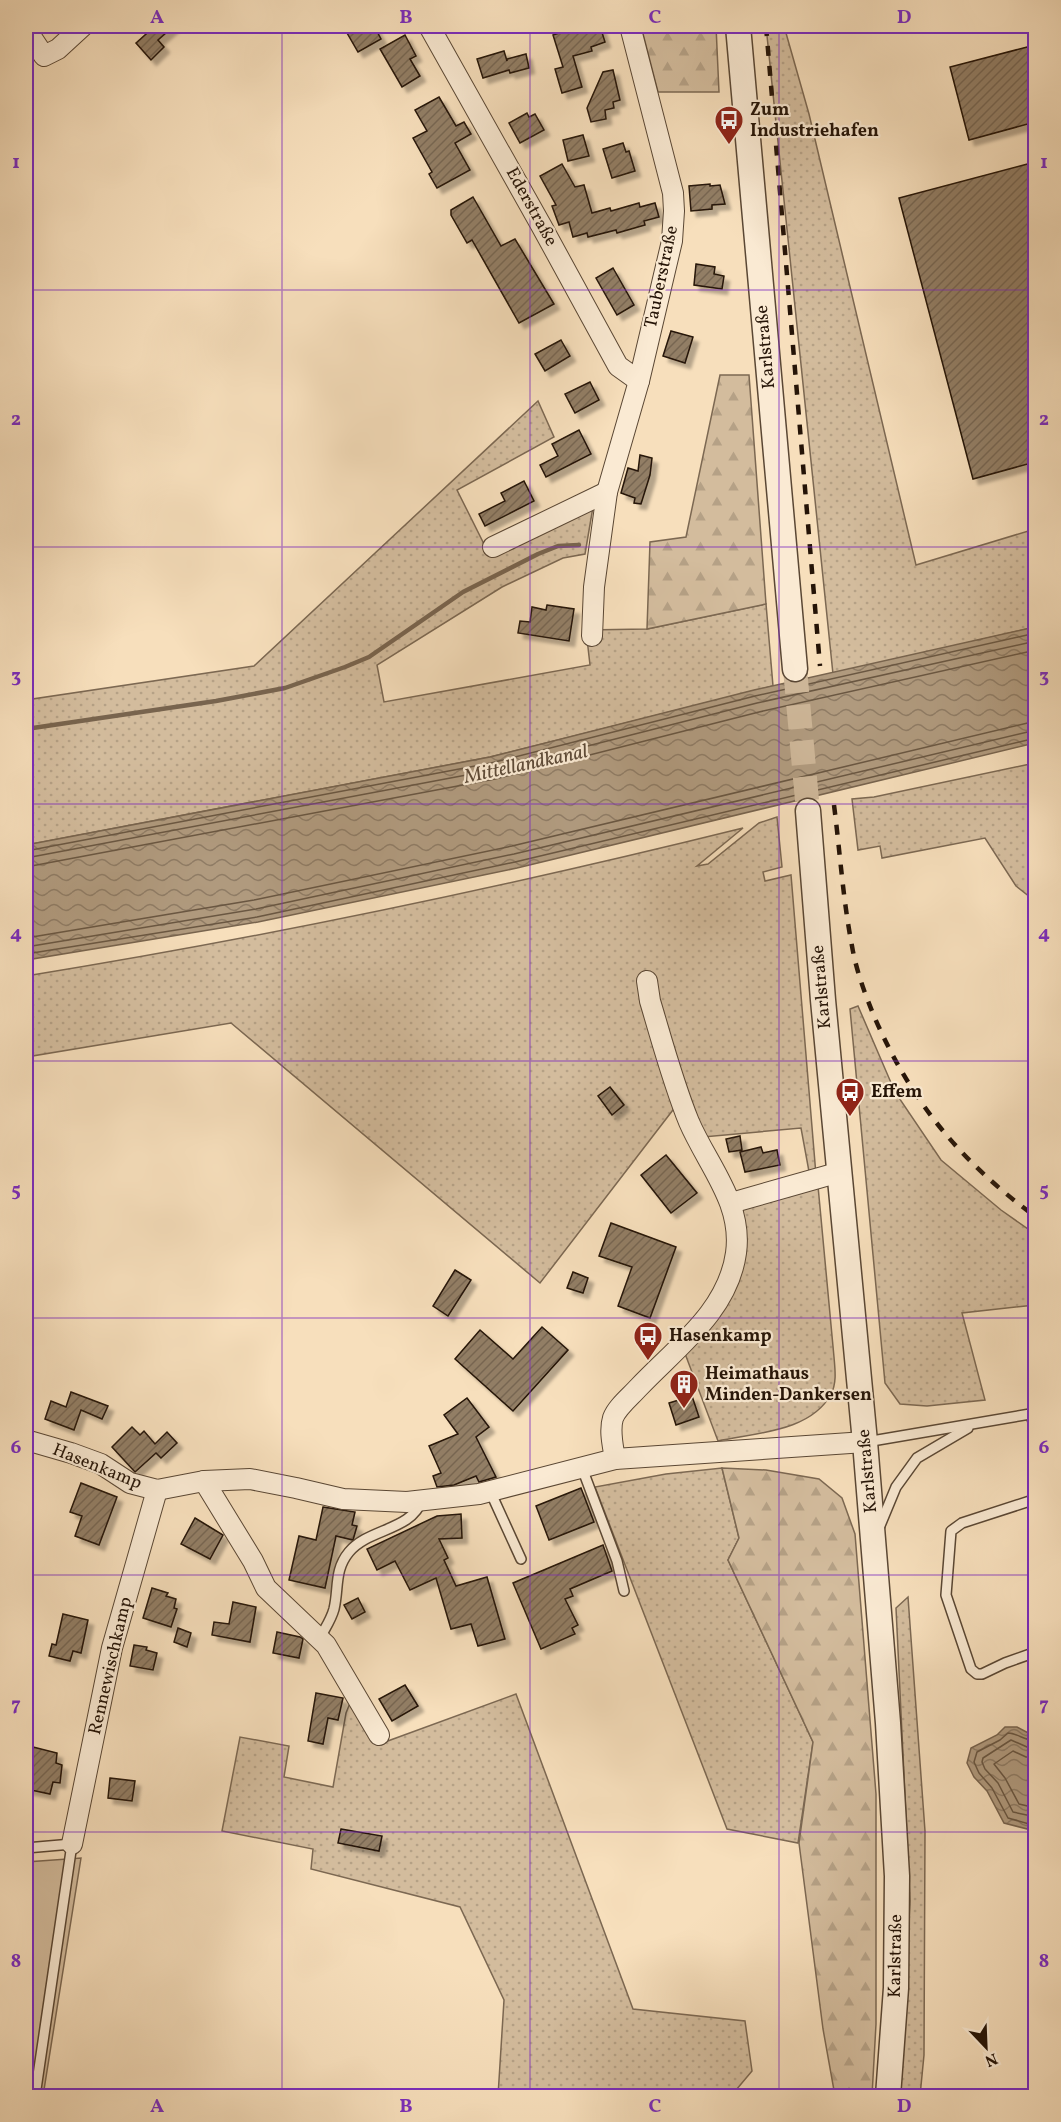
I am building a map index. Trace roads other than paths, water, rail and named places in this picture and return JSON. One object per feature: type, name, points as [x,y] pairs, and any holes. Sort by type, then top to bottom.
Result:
[{"type":"street","points":[[26,29],[44,56],[58,50],[83,26]]},
{"type":"street","name":"Ederstraße","points":[[429,26],[543,227],[618,366],[639,381]]},
{"type":"street","name":"Tauberstraße","points":[[592,636],[594,587],[607,492],[639,381],[672,241],[674,211],[673,193],[630,26]]},
{"type":"street","name":"Karlstraße","points":[[738,26],[795,669]]},
{"type":"street","points":[[493,547],[607,492]]},
{"type":"street","name":"Karlstraße","points":[[808,812],[823,1000],[874,1541],[897,1876],[896,1988],[888,2097]]},
{"type":"street","points":[[615,1459],[611,1435],[613,1418],[641,1385],[696,1330],[715,1306],[729,1278],[736,1253],[736,1226],[731,1203],[689,1122],[650,1001],[647,981]]},
{"type":"street","points":[[731,1203],[840,1172]]},
{"type":"street","name":"Hasenkamp","points":[[26,1440],[101,1464],[130,1483],[158,1490],[204,1481],[250,1479],[343,1499],[407,1502],[490,1491],[615,1459],[865,1442]]},
{"type":"street","points":[[204,1481],[266,1588],[320,1638],[348,1680],[379,1736]]},
{"type":"street","name":"Rennewischkamp","points":[[72,1844],[112,1648],[158,1490]]},
{"type":"lane","points":[[865,1442],[1033,1414],[1035,1434]]},
{"type":"lane","points":[[874,1541],[896,1487],[917,1458],[975,1424]]},
{"type":"lane","points":[[582,1468],[617,1561],[624,1591]]},
{"type":"lane","points":[[490,1491],[522,1559]]},
{"type":"lane","points":[[1035,1499],[962,1523],[951,1531],[946,1595],[971,1669],[977,1674],[1035,1652]]},
{"type":"lane","points":[[320,1638],[331,1619],[340,1565],[349,1552],[374,1534],[411,1518],[419,1510],[422,1500]]},
{"type":"lane","points":[[26,1848],[72,1844],[35,2097]]},
{"type":"water","name":"Mittellandkanal","points":[[1035,627],[1035,743],[517,868],[258,922],[26,960],[26,845],[490,757],[754,690]]},
{"type":"water","points":[[1005,1727],[1017,1727],[1032,1735],[1035,1734],[1035,1834],[1031,1830],[1004,1823],[987,1791],[974,1777],[967,1763],[971,1748],[997,1735]]},
{"type":"waterway","points":[[26,729],[216,701],[285,688],[369,657],[463,592],[538,554],[558,546],[579,545]]},
{"type":"tunnel","points":[[795,669],[808,811]]},
{"type":"railway","points":[[766,26],[820,666]]},
{"type":"railway","points":[[834,805],[846,911],[858,973],[874,1016],[889,1047],[904,1076],[941,1128],[984,1174],[1036,1217]]},
{"type":"place","name":"Zum Industriehafen","points":[[729,146]]},
{"type":"place","name":"Effem","points":[[850,1118]]},
{"type":"place","name":"Hasenkamp","points":[[648,1362]]},
{"type":"place","name":"Heimathaus Minden-Dankersen","points":[[684,1410]]}]
